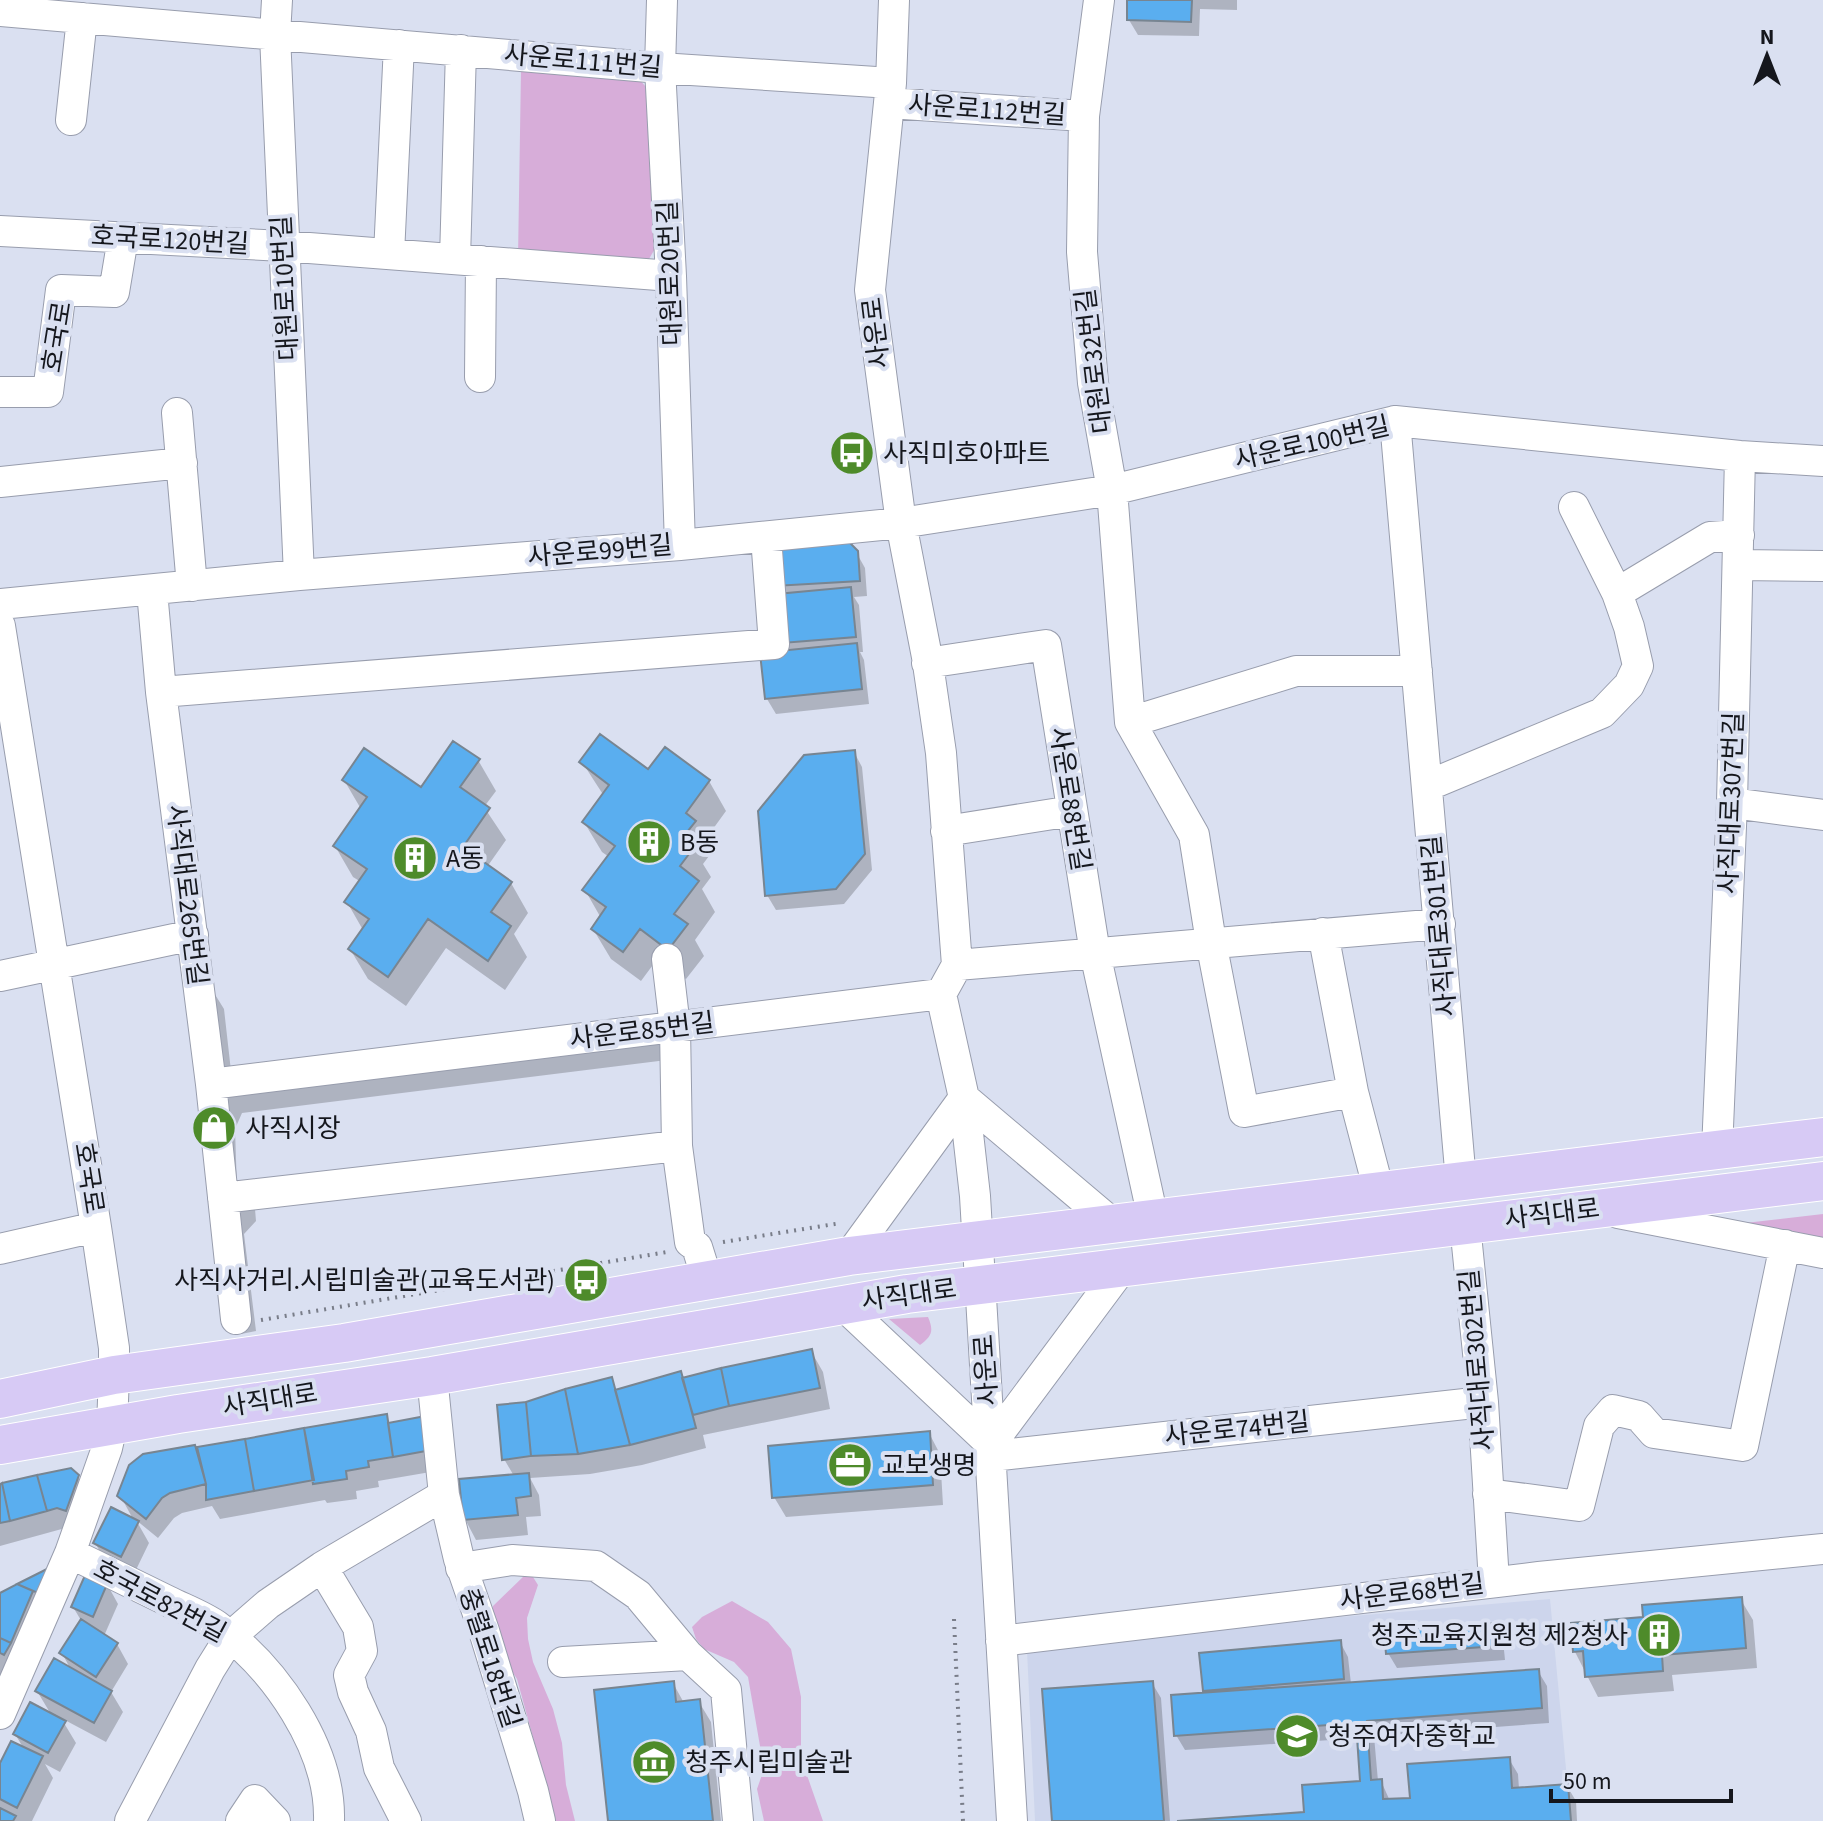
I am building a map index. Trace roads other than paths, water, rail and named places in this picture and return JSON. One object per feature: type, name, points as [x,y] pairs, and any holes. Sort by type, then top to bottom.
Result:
[{"type":"main road","name":"사직대로","points":[[0,1399],[114,1375],[344,1343],[702,1263],[846,1239],[978,1240],[1823,1137]]},
{"type":"main road","name":"사직대로","points":[[0,1445],[432,1376],[842,1304],[1823,1181]]},
{"type":"street","name":"대원로10번길","points":[[277,0],[275,35],[283,246],[299,575]]},
{"type":"street","name":"대원로20번길","points":[[662,0],[660,68],[680,545]]},
{"type":"street","name":"사운로","points":[[894,0],[890,93],[870,290],[901,523],[941,753],[957,965]]},
{"type":"street","name":"대원로32번길","points":[[1099,0],[1084,116],[1083,265],[1093,383],[1112,490],[1130,722],[1194,835],[1211,942]]},
{"type":"street","name":"사운로111번길","points":[[0,11],[65,11],[275,35],[660,68],[890,93]]},
{"type":"street","points":[[65,11],[71,120]]},
{"type":"street","points":[[389,254],[399,45]]},
{"type":"street","points":[[461,50],[468,260],[480,377]]},
{"type":"street","name":"사운로112번길","points":[[890,93],[1084,116]]},
{"type":"street","name":"호국로120번길","points":[[0,231],[283,246],[671,276]]},
{"type":"street","name":"호국로","points":[[0,392],[48,392],[61,290],[114,292],[123,238]]},
{"type":"street","points":[[177,413],[192,586]]},
{"type":"street","name":"사운로100번길","points":[[901,523],[1112,490],[1395,421],[1740,456],[1823,461]]},
{"type":"street","name":"사직대로301번길","points":[[1395,421],[1461,1181]]},
{"type":"street","name":"사직대로307번길","points":[[1717,1150],[1732,803],[1740,456]]},
{"type":"street","points":[[0,482],[182,463]]},
{"type":"street","points":[[1427,786],[1602,713],[1629,685],[1638,666],[1617,593],[1574,507]]},
{"type":"street","name":"사운로99번길","points":[[0,604],[901,523]]},
{"type":"street","points":[[1617,593],[1710,537],[1739,535]]},
{"type":"street","points":[[161,692],[774,644],[766,537]]},
{"type":"street","points":[[1738,565],[1823,566]]},
{"type":"street","name":"사직대로265번길","points":[[152,591],[161,692],[223,1198],[244,1320]]},
{"type":"street","name":"호국로","points":[[0,626],[114,1348],[112,1426],[107,1448],[70,1553],[0,1714]]},
{"type":"street","name":"사운로88번길","points":[[927,663],[1046,645],[1095,953]]},
{"type":"street","points":[[1130,722],[1296,671],[1417,671]]},
{"type":"street","points":[[1732,803],[1823,815]]},
{"type":"street","points":[[946,831],[1072,811]]},
{"type":"street","points":[[941,994],[957,965],[1440,924]]},
{"type":"street","points":[[1323,933],[1353,1092],[1379,1191]]},
{"type":"street","points":[[0,976],[193,935]]},
{"type":"street","points":[[1211,942],[1244,1112],[1353,1092]]},
{"type":"street","points":[[1095,953],[1153,1218]]},
{"type":"street","points":[[667,959],[675,1027],[677,1146],[690,1242],[702,1263]]},
{"type":"street","name":"사운로","points":[[941,994],[964,1098],[978,1240],[1012,1821]]},
{"type":"street","name":"사운로85번길","points":[[211,1084],[941,994]]},
{"type":"street","points":[[846,1239],[964,1098],[1113,1224]]},
{"type":"street","points":[[223,1198],[677,1146]]},
{"type":"street","points":[[1596,1209],[1823,1253]]},
{"type":"street","name":"사직대로302번길","points":[[1465,1225],[1483,1402],[1494,1582]]},
{"type":"street","points":[[0,1249],[96,1227]]},
{"type":"street","points":[[1488,1494],[1579,1506],[1599,1426],[1613,1410],[1639,1416],[1654,1433],[1743,1446],[1785,1245]]},
{"type":"street","points":[[842,1304],[992,1450],[1122,1268]]},
{"type":"street","name":"충렬로18번길","points":[[432,1376],[444,1495],[461,1568],[484,1631],[540,1821]]},
{"type":"street","name":"사운로74번길","points":[[992,1450],[1483,1402]]},
{"type":"street","points":[[130,1821],[230,1637],[268,1604],[322,1567],[444,1495]]},
{"type":"street","name":"사운로68번길","points":[[1001,1641],[1494,1582],[1823,1549]]},
{"type":"street","name":"호국로82번길","points":[[70,1553],[215,1624],[230,1637],[270,1679],[297,1714],[324,1775],[329,1821]]},
{"type":"street","points":[[461,1568],[512,1560],[596,1566],[638,1595],[688,1655],[726,1690],[738,1821]]},
{"type":"street","points":[[322,1567],[358,1627],[362,1651],[349,1675],[353,1692],[371,1731],[379,1768],[406,1821]]},
{"type":"street","points":[[563,1662],[688,1655]]},
{"type":"place","name":"사직미호아파트","points":[[852,453]]},
{"type":"place","name":"B동","points":[[649,842]]},
{"type":"place","name":"A동","points":[[415,858]]},
{"type":"place","name":"사직시장","points":[[214,1128]]},
{"type":"place","name":"사직사거리.시립미술관(교육도서관)","points":[[586,1280]]},
{"type":"place","name":"교보생명","points":[[850,1465]]},
{"type":"place","name":"청주교육지원청 제2청사","points":[[1659,1635]]},
{"type":"place","name":"청주여자중학교","points":[[1297,1736]]},
{"type":"place","name":"청주시립미술관","points":[[654,1762]]}]
